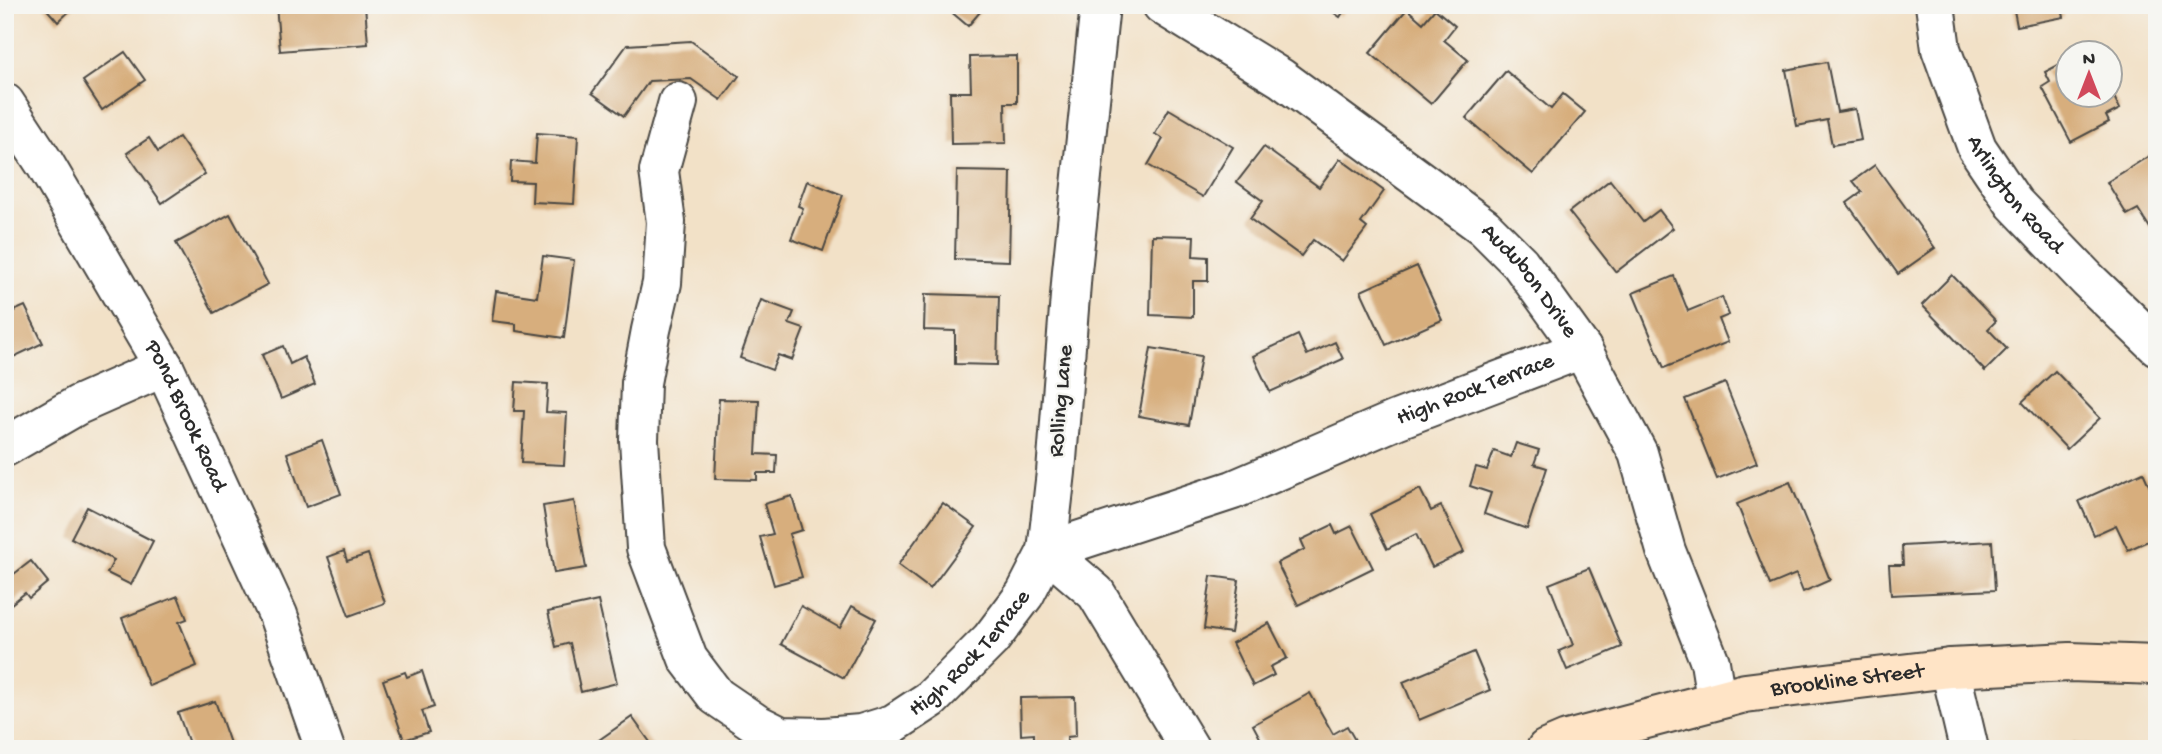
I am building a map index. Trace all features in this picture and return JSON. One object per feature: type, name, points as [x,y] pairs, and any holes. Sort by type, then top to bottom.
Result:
[{"type":"main road","name":"Brookline Street","points":[[1546,749],[1567,740],[1745,693],[1950,668],[2070,662],[2157,665]]},
{"type":"street","name":"Rolling Lane","points":[[1047,551],[1072,271],[1100,5]]},
{"type":"street","name":"Audubon Drive","points":[[1162,5],[1281,78],[1484,227],[1520,263],[1582,349],[1638,453],[1666,551],[1710,662],[1716,699]]},
{"type":"street","name":"Arlington Road","points":[[1935,5],[1941,49],[1977,148],[2014,203],[2088,280],[2157,346]]},
{"type":"street","name":"Pond Brook Road","points":[[5,103],[45,164],[164,367],[278,615],[326,749]]},
{"type":"street","name":"High Rock Terrace","points":[[678,103],[659,171],[666,222],[662,283],[641,383],[639,440],[646,548],[688,659],[716,696],[757,724],[781,736],[861,734],[892,724],[931,699],[991,639],[1025,594],[1047,551],[1233,490],[1396,420],[1582,349]]},
{"type":"street","points":[[5,447],[78,405],[164,367]]},
{"type":"street","points":[[1047,551],[1097,593],[1190,749]]},
{"type":"street","points":[[1950,668],[1969,749]]},
{"type":"building","points":[[43,5],[76,5],[58,22]]},
{"type":"building","points":[[276,5],[365,5],[368,44],[280,51]]},
{"type":"building","points":[[943,5],[986,5],[968,26]]},
{"type":"building","points":[[1323,5],[1348,5],[1340,17]]},
{"type":"building","points":[[1778,5],[1821,5],[1821,8],[1778,11]]},
{"type":"building","points":[[2013,5],[2061,5],[2064,17],[2017,26]]},
{"type":"building","points":[[1407,9],[1423,23],[1435,9],[1455,26],[1444,40],[1468,60],[1431,104],[1370,53]]},
{"type":"building","points":[[691,41],[739,76],[721,100],[691,79],[649,81],[624,116],[592,93],[627,45]]},
{"type":"building","points":[[125,52],[145,80],[102,110],[83,81]]},
{"type":"building","points":[[1017,56],[1017,103],[1005,103],[1006,143],[951,144],[950,92],[971,92],[970,57]]},
{"type":"building","points":[[1827,62],[1837,112],[1855,109],[1861,140],[1832,145],[1827,120],[1797,126],[1786,70]]},
{"type":"building","points":[[2054,67],[2054,108],[2120,109],[2106,116],[2109,122],[2071,142],[2042,87],[2050,82],[2045,72]]},
{"type":"building","points":[[1506,71],[1551,109],[1563,94],[1585,112],[1533,174],[1466,118]]},
{"type":"building","points":[[1169,109],[1233,147],[1203,197],[1148,165],[1163,139],[1155,134]]},
{"type":"building","points":[[537,133],[578,136],[574,204],[532,202],[533,182],[510,181],[511,161],[535,163]]},
{"type":"building","points":[[179,137],[205,174],[162,203],[127,153],[149,138],[158,152]]},
{"type":"building","points":[[1264,147],[1319,187],[1340,159],[1384,191],[1361,223],[1367,228],[1342,261],[1313,240],[1301,256],[1250,219],[1263,201],[1237,182]]},
{"type":"building","points":[[2157,151],[2157,224],[2150,228],[2138,209],[2127,215],[2107,182]]},
{"type":"building","points":[[1875,165],[1935,248],[1898,274],[1847,203],[1862,192],[1853,181]]},
{"type":"building","points":[[957,171],[1011,172],[1009,261],[955,259]]},
{"type":"building","points":[[1610,180],[1643,222],[1659,210],[1673,228],[1616,272],[1569,212]]},
{"type":"building","points":[[807,181],[843,195],[823,251],[791,239],[803,208],[798,206]]},
{"type":"building","points":[[230,214],[268,284],[214,313],[176,243]]},
{"type":"building","points":[[1152,235],[1194,236],[1193,256],[1208,257],[1208,281],[1193,281],[1193,317],[1150,315]]},
{"type":"building","points":[[543,256],[574,260],[564,338],[516,331],[516,324],[492,321],[496,291],[537,297]]},
{"type":"building","points":[[1417,266],[1442,320],[1386,345],[1361,291]]},
{"type":"building","points":[[1952,275],[1996,321],[1988,329],[2007,349],[1985,371],[1922,305]]},
{"type":"building","points":[[1674,276],[1688,311],[1722,297],[1729,315],[1719,319],[1728,342],[1664,368],[1633,293]]},
{"type":"building","points":[[925,294],[999,296],[997,365],[955,364],[955,331],[924,330]]},
{"type":"building","points":[[761,300],[794,312],[789,324],[804,329],[792,360],[778,355],[772,370],[740,358]]},
{"type":"building","points":[[25,306],[43,343],[5,361],[5,315]]},
{"type":"building","points":[[1298,335],[1307,355],[1335,342],[1343,359],[1270,392],[1253,356]]},
{"type":"building","points":[[283,346],[290,364],[304,357],[315,384],[281,399],[262,355]]},
{"type":"building","points":[[1151,348],[1201,356],[1189,425],[1139,416]]},
{"type":"building","points":[[2055,371],[2100,418],[2067,449],[2022,402]]},
{"type":"building","points":[[516,382],[548,384],[546,412],[567,413],[564,465],[521,463],[524,411],[514,411]]},
{"type":"building","points":[[1725,383],[1757,463],[1717,479],[1685,399]]},
{"type":"building","points":[[719,399],[759,400],[756,454],[777,455],[776,473],[757,473],[757,480],[715,479]]},
{"type":"building","points":[[322,440],[341,494],[306,507],[287,453]]},
{"type":"building","points":[[1516,443],[1539,450],[1534,464],[1547,468],[1527,529],[1484,514],[1491,493],[1470,486],[1476,467],[1487,470],[1494,451],[1511,457]]},
{"type":"building","points":[[2143,472],[2157,503],[2157,537],[2128,550],[2116,525],[2094,535],[2079,501]]},
{"type":"building","points":[[1790,482],[1830,580],[1803,592],[1796,574],[1770,585],[1737,504]]},
{"type":"building","points":[[1420,489],[1431,511],[1441,506],[1464,552],[1432,567],[1416,534],[1387,549],[1370,514]]},
{"type":"building","points":[[792,496],[802,530],[789,534],[802,577],[774,585],[760,537],[773,534],[764,504]]},
{"type":"building","points":[[574,501],[586,568],[554,573],[543,506]]},
{"type":"building","points":[[943,503],[976,527],[930,589],[898,565]]},
{"type":"building","points":[[87,507],[153,541],[131,585],[107,573],[114,560],[71,538]]},
{"type":"building","points":[[1332,525],[1336,534],[1352,526],[1373,568],[1298,605],[1277,563],[1305,549],[1301,540]]},
{"type":"building","points":[[1992,541],[1995,590],[1891,595],[1889,565],[1903,565],[1902,546]]},
{"type":"building","points":[[344,551],[347,561],[368,554],[385,603],[349,616],[328,557]]},
{"type":"building","points":[[31,561],[48,582],[29,598],[25,593],[5,609],[5,564],[14,574]]},
{"type":"building","points":[[1589,568],[1622,647],[1567,670],[1559,651],[1573,645],[1549,584]]},
{"type":"building","points":[[1211,576],[1239,580],[1231,633],[1204,629]]},
{"type":"building","points":[[178,596],[187,619],[179,622],[197,666],[149,686],[122,618]]},
{"type":"building","points":[[598,601],[617,683],[581,692],[570,643],[556,647],[548,612]]},
{"type":"building","points":[[801,606],[840,628],[852,606],[876,619],[844,678],[781,644]]},
{"type":"building","points":[[1269,623],[1287,658],[1270,667],[1274,675],[1253,686],[1232,643]]},
{"type":"building","points":[[1474,652],[1490,690],[1419,720],[1403,682]]},
{"type":"building","points":[[422,671],[434,707],[422,711],[429,732],[404,740],[383,680],[405,672],[407,677]]},
{"type":"building","points":[[1310,693],[1333,734],[1347,726],[1360,749],[1266,749],[1253,725]]},
{"type":"building","points":[[1075,697],[1076,736],[1067,737],[1067,747],[1034,748],[1034,734],[1021,735],[1020,698]]},
{"type":"building","points":[[215,701],[232,749],[191,749],[178,713]]},
{"type":"building","points":[[632,717],[655,749],[605,749],[599,740]]},
{"type":"building","points":[[2072,743],[2105,747],[2105,749],[2071,749]]}]
